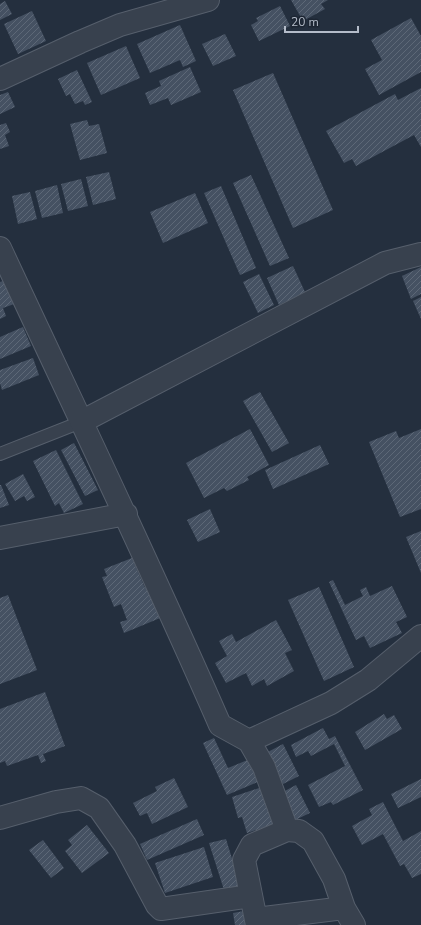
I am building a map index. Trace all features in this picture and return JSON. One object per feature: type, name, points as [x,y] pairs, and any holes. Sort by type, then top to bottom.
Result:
[{"type":"street","points":[[0,78],[120,25],[208,0]]},
{"type":"street","points":[[0,248],[81,422],[126,514],[220,725],[249,741],[264,767],[287,830]]},
{"type":"street","points":[[81,422],[385,263],[421,254]]},
{"type":"street","points":[[0,538],[126,514]]},
{"type":"street","points":[[249,741],[331,703],[368,680],[421,636]]},
{"type":"street","points":[[0,818],[56,802],[81,798],[99,808],[125,844],[157,905],[161,909],[251,896]]},
{"type":"street","points":[[287,830],[299,831],[313,841],[334,879],[349,916],[257,922],[251,896],[244,860],[252,845],[287,830]]},
{"type":"lane","points":[[1,453],[81,422]]},
{"type":"building","points":[[291,0],[328,0],[321,4],[325,9],[303,21]]},
{"type":"building","points":[[5,1],[12,14],[0,20],[0,4]]},
{"type":"building","points":[[280,6],[290,26],[259,41],[251,25],[258,21],[256,18]]},
{"type":"building","points":[[32,11],[46,41],[18,54],[4,24]]},
{"type":"building","points":[[411,18],[421,36],[421,72],[379,95],[365,69],[382,60],[371,40]]},
{"type":"building","points":[[180,25],[196,61],[183,67],[180,60],[150,73],[137,44]]},
{"type":"building","points":[[225,34],[236,56],[213,66],[202,44]]},
{"type":"building","points":[[126,46],[140,78],[101,95],[87,63]]},
{"type":"building","points":[[190,67],[201,92],[171,105],[168,98],[150,105],[145,93],[161,86],[159,81]]},
{"type":"building","points":[[77,70],[92,102],[85,105],[83,101],[75,104],[70,94],[66,96],[58,79]]},
{"type":"building","points":[[273,73],[333,210],[293,228],[233,90]]},
{"type":"building","points":[[421,88],[421,147],[414,135],[356,166],[352,159],[344,163],[326,131],[395,94],[398,100]]},
{"type":"building","points":[[8,92],[15,107],[0,114],[0,95]]},
{"type":"building","points":[[87,120],[89,126],[99,124],[107,153],[80,160],[70,124]]},
{"type":"building","points":[[6,123],[10,132],[5,135],[9,146],[0,149],[0,125]]},
{"type":"building","points":[[109,172],[116,199],[93,205],[86,177]]},
{"type":"building","points":[[251,175],[289,258],[270,266],[233,183]]},
{"type":"building","points":[[81,179],[88,206],[68,211],[61,184]]},
{"type":"building","points":[[57,185],[63,213],[42,218],[35,191]]},
{"type":"building","points":[[221,186],[256,268],[240,275],[204,193]]},
{"type":"building","points":[[30,192],[37,219],[18,224],[12,196]]},
{"type":"building","points":[[195,193],[208,223],[163,243],[150,212]]},
{"type":"building","points":[[293,266],[305,292],[279,305],[267,278]]},
{"type":"building","points":[[421,267],[421,294],[411,299],[402,276]]},
{"type":"building","points":[[259,274],[274,305],[258,313],[243,282]]},
{"type":"building","points":[[9,279],[17,303],[3,308],[6,316],[0,319],[0,282]]},
{"type":"building","points":[[421,297],[421,319],[413,301]]},
{"type":"building","points":[[23,327],[31,346],[0,359],[0,337]]},
{"type":"building","points":[[33,358],[39,375],[2,390],[0,383],[0,370]]},
{"type":"building","points":[[260,392],[289,443],[272,452],[243,401]]},
{"type":"building","points":[[250,429],[269,465],[247,477],[249,480],[227,491],[224,488],[204,498],[186,463]]},
{"type":"building","points":[[421,429],[421,509],[400,517],[369,442],[396,431],[399,438]]},
{"type":"building","points":[[74,443],[98,490],[85,496],[61,450]]},
{"type":"building","points":[[320,445],[329,464],[273,489],[265,470]]},
{"type":"building","points":[[56,450],[83,504],[64,513],[59,503],[55,506],[33,461]]},
{"type":"building","points":[[23,474],[35,497],[27,501],[24,496],[15,501],[5,484]]},
{"type":"building","points":[[0,485],[9,505],[0,508]]},
{"type":"building","points":[[210,509],[220,532],[198,542],[187,520]]},
{"type":"building","points":[[421,531],[421,573],[406,537]]},
{"type":"building","points":[[132,558],[145,588],[152,585],[165,616],[124,633],[120,622],[127,620],[121,604],[114,607],[102,577],[107,576],[104,569]]},
{"type":"building","points":[[333,580],[345,605],[363,596],[360,590],[366,587],[370,596],[392,586],[407,617],[396,622],[402,633],[370,648],[364,636],[356,640],[329,582]]},
{"type":"building","points":[[319,587],[354,667],[324,681],[288,600]]},
{"type":"building","points":[[8,595],[37,670],[0,684],[0,598]]},
{"type":"building","points":[[276,620],[292,650],[285,653],[294,671],[267,686],[264,679],[252,686],[246,673],[226,683],[215,663],[227,656],[219,641],[232,634],[236,642]]},
{"type":"building","points":[[45,692],[65,746],[43,754],[46,761],[41,763],[38,755],[7,766],[5,761],[0,763],[0,709]]},
{"type":"building","points":[[384,714],[387,719],[394,715],[402,729],[365,750],[355,732]]},
{"type":"building","points":[[323,728],[329,739],[335,736],[363,790],[333,805],[331,802],[319,807],[308,785],[345,766],[334,744],[311,756],[308,751],[296,757],[291,745]]},
{"type":"building","points":[[214,738],[228,768],[250,759],[260,781],[227,795],[203,743]]},
{"type":"building","points":[[283,744],[299,776],[283,784],[266,753]]},
{"type":"building","points":[[174,778],[188,807],[152,824],[147,813],[140,816],[133,803],[157,791],[155,787]]},
{"type":"building","points":[[421,779],[421,797],[398,808],[391,794]]},
{"type":"building","points":[[296,785],[310,813],[295,820],[281,793]]},
{"type":"building","points":[[262,787],[274,824],[247,833],[242,817],[238,818],[232,797]]},
{"type":"building","points":[[383,802],[403,841],[421,831],[421,874],[412,878],[404,864],[400,866],[383,834],[362,845],[352,826],[372,815],[369,809]]},
{"type":"building","points":[[197,819],[204,835],[147,860],[140,844]]},
{"type":"building","points":[[87,825],[109,853],[82,873],[65,851],[72,845],[68,840]]},
{"type":"building","points":[[226,839],[241,888],[225,893],[209,843]]},
{"type":"building","points":[[43,840],[64,868],[51,878],[29,850]]},
{"type":"building","points":[[204,847],[213,877],[165,893],[155,863]]},
{"type":"building","points":[[244,911],[247,925],[235,925],[233,913]]}]
